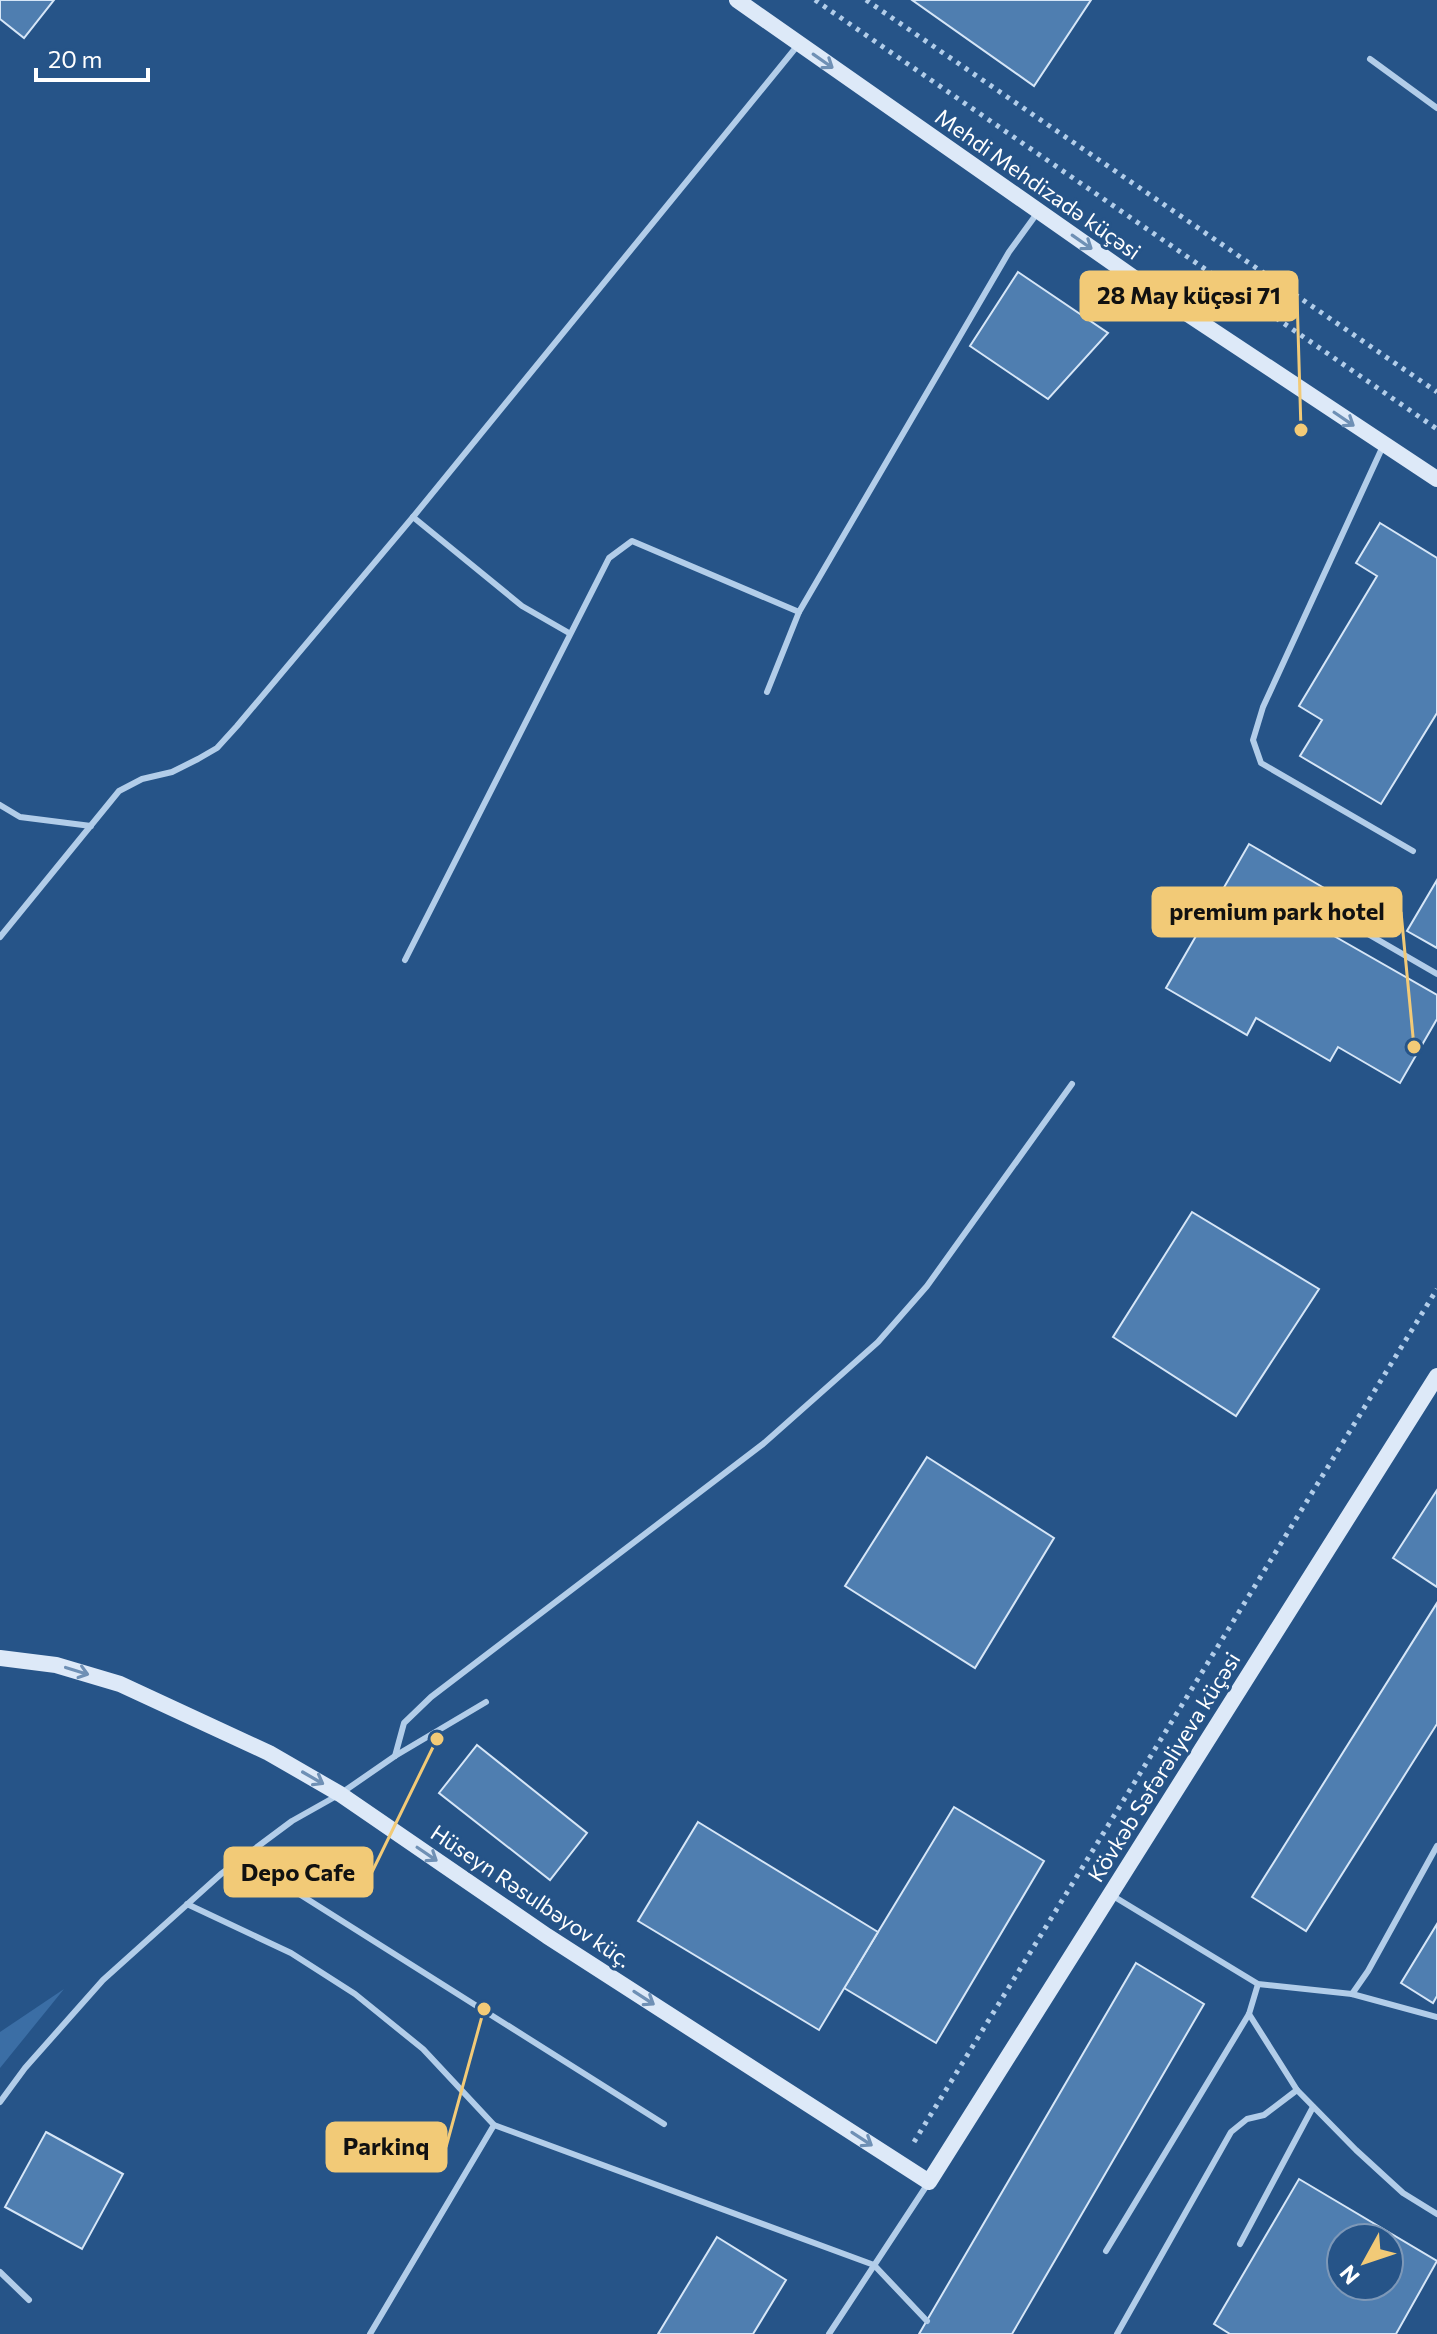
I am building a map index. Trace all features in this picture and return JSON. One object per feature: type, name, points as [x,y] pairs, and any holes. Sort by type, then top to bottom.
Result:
[{"type":"street","name":"Mehdi Mehdizadə küçəsi","points":[[737,0],[1038,211],[1383,446],[1437,479]]},
{"type":"street","name":"Kövkəb Səfərəliyeva küçəsi","points":[[929,2182],[1437,1376]]},
{"type":"street","name":"Hüseyn Rəsulbəyov küç.","points":[[0,1658],[56,1665],[120,1684],[234,1736],[340,1794],[547,1936],[929,2182]]},
{"type":"lane","points":[[0,937],[119,791],[142,779],[172,772],[217,748],[413,517],[798,44]]},
{"type":"lane","points":[[1370,59],[1437,108]]},
{"type":"lane","points":[[767,692],[799,612],[1009,252],[1038,211]]},
{"type":"lane","points":[[1383,446],[1263,707],[1253,740],[1261,763],[1413,851]]},
{"type":"lane","points":[[413,517],[522,606],[569,633]]},
{"type":"lane","points":[[405,960],[609,558],[632,541],[799,612]]},
{"type":"lane","points":[[0,805],[20,817],[91,826]]},
{"type":"lane","points":[[1342,919],[1437,974]]},
{"type":"lane","points":[[395,1756],[404,1723],[431,1697],[763,1444],[878,1342],[927,1286],[1072,1084]]},
{"type":"lane","points":[[0,2102],[25,2068],[103,1980],[242,1858],[292,1821],[486,1702]]},
{"type":"lane","points":[[1352,1994],[1368,1971],[1437,1846]]},
{"type":"lane","points":[[242,1858],[664,2124]]},
{"type":"lane","points":[[1110,1894],[1258,1984],[1352,1994],[1437,2017]]},
{"type":"lane","points":[[187,1904],[291,1953],[355,1994],[423,2049],[494,2125],[874,2265],[927,2321]]},
{"type":"lane","points":[[1106,2251],[1249,2014],[1258,1984]]},
{"type":"lane","points":[[1249,2014],[1297,2090],[1403,2193],[1437,2214]]},
{"type":"lane","points":[[1117,2334],[1231,2132],[1247,2119],[1264,2115],[1297,2090]]},
{"type":"lane","points":[[1240,2244],[1313,2107]]},
{"type":"lane","points":[[370,2334],[494,2125]]},
{"type":"lane","points":[[829,2334],[929,2182]]},
{"type":"lane","points":[[0,2272],[29,2300]]},
{"type":"path","points":[[815,0],[1437,429]]},
{"type":"path","points":[[866,0],[1437,392]]},
{"type":"path","points":[[901,2164],[1437,1289]]},
{"type":"shaded area","points":[[64,1989],[0,2068],[0,2032]]},
{"type":"building","points":[[0,0],[54,0],[24,38],[0,19]]},
{"type":"building","points":[[912,0],[1091,0],[1034,86]]},
{"type":"building","points":[[1018,272],[1108,333],[1048,399],[970,346]]},
{"type":"building","points":[[1380,523],[1437,558],[1437,713],[1381,804],[1300,756],[1322,720],[1299,706],[1377,576],[1356,563]]},
{"type":"building","points":[[1249,844],[1331,892],[1313,924],[1437,995],[1437,1019],[1400,1083],[1338,1047],[1330,1061],[1256,1018],[1247,1035],[1166,988]]},
{"type":"building","points":[[1437,880],[1437,948],[1407,931]]},
{"type":"building","points":[[1192,1212],[1319,1289],[1236,1416],[1113,1337]]},
{"type":"building","points":[[927,1457],[1054,1538],[975,1668],[845,1586]]},
{"type":"building","points":[[1437,1490],[1437,1587],[1393,1558]]},
{"type":"building","points":[[1437,1603],[1437,1724],[1306,1931],[1252,1897]]},
{"type":"building","points":[[477,1745],[587,1833],[550,1880],[439,1793]]},
{"type":"building","points":[[954,1807],[1044,1861],[936,2043],[844,1988]]},
{"type":"building","points":[[698,1822],[878,1932],[819,2030],[638,1921]]},
{"type":"building","points":[[1437,1924],[1437,1996],[1433,2003],[1401,1983]]},
{"type":"building","points":[[1136,1963],[1204,2004],[1012,2334],[919,2334]]},
{"type":"building","points":[[46,2132],[123,2174],[82,2249],[5,2207]]},
{"type":"building","points":[[1299,2179],[1371,2222],[1325,2222],[1325,2302],[1405,2302],[1405,2242],[1437,2261],[1396,2334],[1230,2334],[1214,2324]]},
{"type":"building","points":[[717,2237],[786,2280],[753,2334],[658,2334]]},
{"type":"place","name":"28 May küçəsi 71","points":[[1301,430]]},
{"type":"place","name":"premium park hotel","points":[[1414,1047]]},
{"type":"place","name":"Depo Cafe","points":[[437,1739]]},
{"type":"place","name":"Parkinq","points":[[484,2009]]}]
